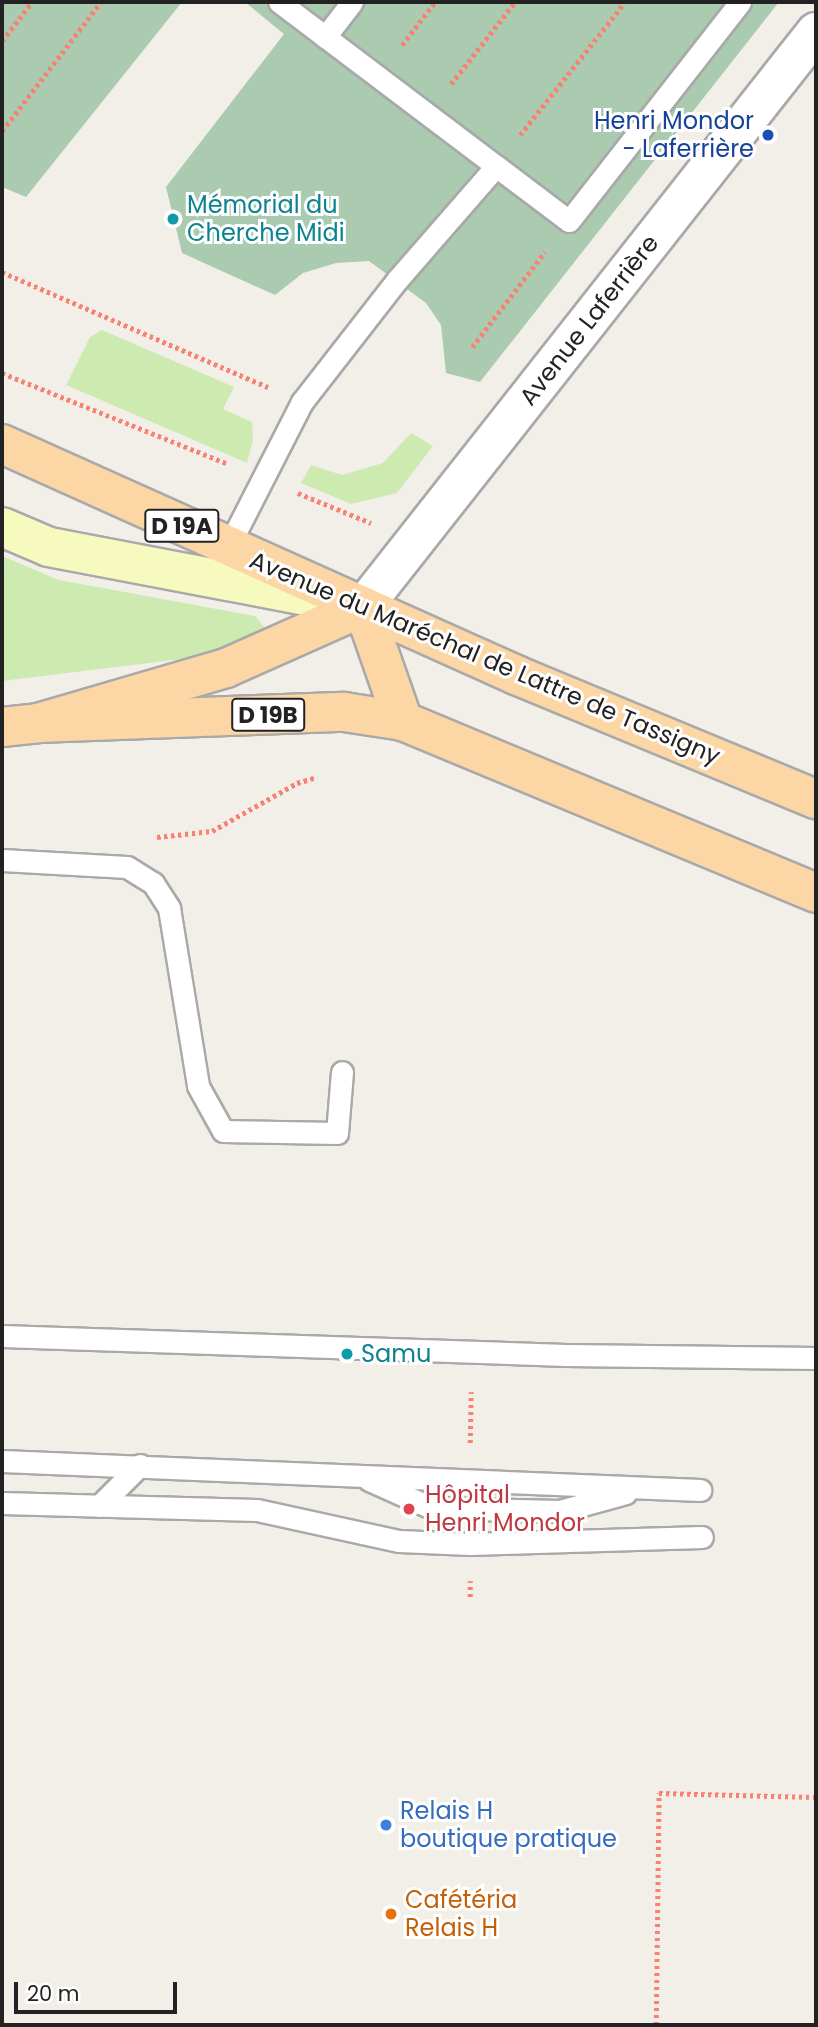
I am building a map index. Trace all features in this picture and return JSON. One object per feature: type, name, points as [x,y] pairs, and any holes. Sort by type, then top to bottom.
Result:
[{"type":"main road","name":"Avenue du Maréchal de Lattre de Tassigny","points":[[2,444],[363,607],[816,799]]},
{"type":"main road","points":[[2,527],[49,547],[363,607]]},
{"type":"main road","points":[[363,607],[403,721]]},
{"type":"main road","points":[[20,725],[226,668],[363,607]]},
{"type":"main road","name":"D 19B","points":[[20,725],[344,712],[403,721],[816,893]]},
{"type":"street","name":"Avenue Laferrière","points":[[363,607],[816,32]]},
{"type":"lane","points":[[279,2],[569,220],[740,2]]},
{"type":"lane","points":[[325,37],[352,2]]},
{"type":"lane","points":[[228,547],[261,477],[302,402],[397,280],[496,166]]},
{"type":"lane","points":[[2,860],[127,867],[153,883],[169,908],[198,1086],[223,1131],[337,1133],[342,1072]]},
{"type":"lane","points":[[2,1336],[471,1352],[816,1358]]},
{"type":"lane","points":[[2,1461],[700,1490]]},
{"type":"lane","points":[[99,1506],[140,1465]]},
{"type":"lane","points":[[360,1476],[432,1508],[560,1511],[646,1487]]},
{"type":"lane","points":[[2,1503],[257,1510],[400,1541],[470,1544],[702,1537]]},
{"type":"path","points":[[2,41],[32,2]]},
{"type":"path","points":[[2,131],[101,2]]},
{"type":"path","points":[[378,76],[435,2]]},
{"type":"path","points":[[428,114],[515,2]]},
{"type":"path","points":[[496,166],[625,2]]},
{"type":"path","points":[[472,348],[569,220]]},
{"type":"path","points":[[2,272],[302,402]]},
{"type":"path","points":[[2,373],[376,525]]},
{"type":"path","points":[[470,1458],[471,1352]]},
{"type":"path","points":[[656,2025],[659,1793],[816,1797]]},
{"type":"green space","points":[[2,2],[182,2],[26,197],[2,187]]},
{"type":"green space","points":[[245,2],[779,2],[480,382],[446,373],[441,325],[426,303],[369,261],[336,263],[303,273],[275,295],[182,253],[166,187],[284,34]]},
{"type":"green space","points":[[102,330],[234,387],[223,409],[252,422],[253,440],[247,463],[66,385],[90,337]]},
{"type":"green space","points":[[411,433],[433,446],[397,493],[351,504],[301,483],[311,465],[342,475],[383,463]]},
{"type":"green space","points":[[2,556],[59,580],[255,616],[265,628],[258,638],[206,656],[2,681]]},
{"type":"place","name":"Henri Mondor - Laferrière","points":[[768,135]]},
{"type":"place","name":"Mémorial du Cherche Midi","points":[[173,219]]},
{"type":"place","name":"Samu","points":[[347,1354]]},
{"type":"place","name":"Hôpital Henri Mondor","points":[[409,1509]]},
{"type":"place","name":"Relais H boutique pratique","points":[[386,1825]]},
{"type":"place","name":"Cafétéria Relais H","points":[[391,1914]]}]
